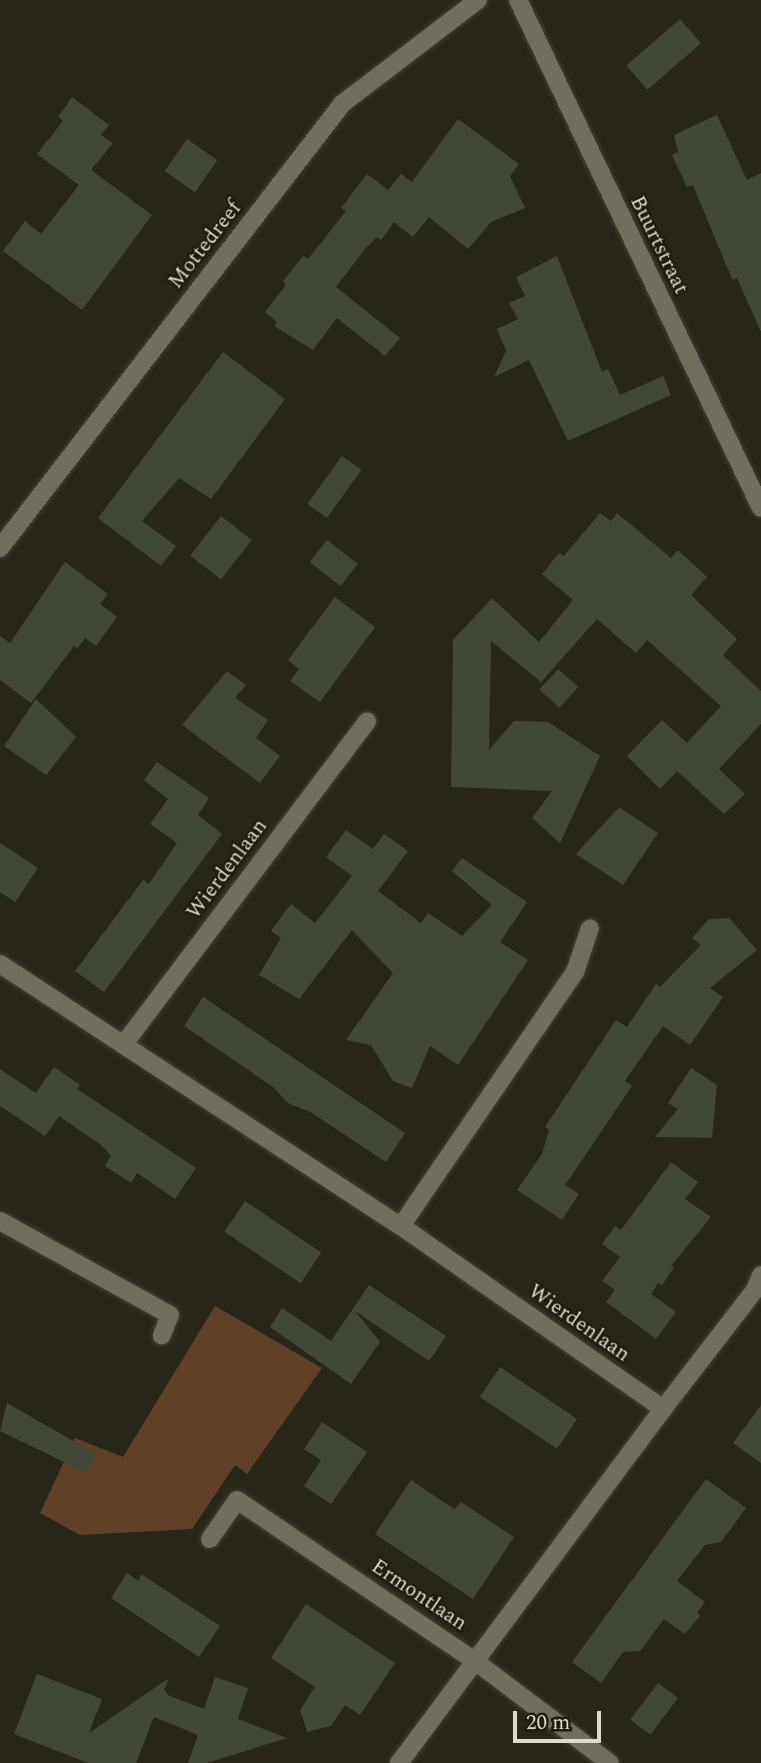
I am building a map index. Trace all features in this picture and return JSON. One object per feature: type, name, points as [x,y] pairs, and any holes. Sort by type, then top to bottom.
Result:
[{"type":"street","name":"Mottedreef","points":[[0,548],[342,104],[478,0]]},
{"type":"street","name":"Buurtstraat","points":[[518,0],[761,508]]},
{"type":"street","name":"Wierdenlaan","points":[[124,1044],[367,721]]},
{"type":"street","points":[[401,1226],[575,972],[590,928]]},
{"type":"street","name":"Wierdenlaan","points":[[0,964],[401,1226],[663,1409]]},
{"type":"street","points":[[0,1221],[170,1315],[162,1335]]},
{"type":"street","points":[[399,1763],[755,1290],[761,1275]]},
{"type":"street","name":"Ermontlaan","points":[[210,1539],[237,1500],[475,1661],[610,1763]]},
{"type":"shaded area","points":[[215,1306],[322,1368],[247,1474],[235,1465],[192,1529],[80,1535],[40,1513],[75,1438],[123,1457]]},
{"type":"building","points":[[680,19],[701,43],[647,90],[626,66]]},
{"type":"building","points":[[72,97],[109,125],[101,135],[113,143],[91,170],[152,215],[82,310],[3,251],[25,221],[41,234],[79,185],[37,154],[63,121],[58,117]]},
{"type":"building","points":[[717,115],[747,180],[761,173],[761,332],[737,278],[733,280],[726,265],[693,185],[687,187],[672,155],[678,152],[674,135]]},
{"type":"building","points":[[458,119],[519,164],[510,176],[525,208],[491,222],[468,249],[429,217],[413,237],[394,222],[381,240],[377,237],[365,249],[336,287],[400,338],[385,356],[337,318],[313,350],[274,326],[277,322],[265,312],[286,285],[283,281],[303,256],[308,259],[346,211],[341,208],[367,174],[388,190],[401,174],[412,182]]},
{"type":"building","points":[[187,139],[217,160],[195,192],[165,171]]},
{"type":"building","points":[[557,256],[602,372],[608,369],[620,395],[663,376],[671,395],[568,441],[529,360],[494,377],[506,351],[497,329],[518,319],[509,303],[525,296],[516,277]]},
{"type":"building","points":[[223,352],[285,399],[211,499],[179,478],[142,521],[176,546],[161,566],[98,518]]},
{"type":"building","points":[[342,456],[361,470],[327,518],[307,504]]},
{"type":"building","points":[[600,513],[611,521],[617,513],[671,558],[678,550],[707,577],[691,595],[737,639],[723,655],[761,691],[761,724],[719,769],[745,794],[724,814],[677,771],[660,789],[627,756],[662,720],[687,743],[721,706],[647,640],[636,653],[597,619],[541,682],[491,641],[489,750],[514,721],[548,722],[600,756],[560,843],[532,818],[552,791],[451,787],[453,640],[492,598],[539,642],[573,600],[542,574],[559,553],[564,556]]},
{"type":"building","points":[[221,516],[252,540],[221,579],[190,555]]},
{"type":"building","points":[[327,540],[358,564],[340,586],[310,562]]},
{"type":"building","points":[[65,562],[108,594],[100,604],[117,617],[96,646],[85,638],[77,649],[74,646],[31,703],[0,680],[0,636],[10,643]]},
{"type":"building","points":[[335,597],[375,627],[320,702],[290,681],[299,669],[288,660]]},
{"type":"building","points":[[558,669],[578,687],[559,708],[539,690]]},
{"type":"building","points":[[227,671],[246,685],[235,698],[268,720],[256,738],[280,756],[260,783],[182,725]]},
{"type":"building","points":[[36,699],[76,737],[46,775],[4,746]]},
{"type":"building","points":[[157,762],[209,798],[198,815],[222,834],[104,992],[75,971],[143,880],[149,884],[177,843],[150,824],[168,799],[144,780]]},
{"type":"building","points":[[619,807],[658,833],[623,885],[576,854]]},
{"type":"building","points":[[346,830],[373,849],[384,834],[408,851],[378,891],[421,923],[428,913],[462,936],[492,905],[452,871],[462,858],[527,902],[500,942],[528,960],[458,1065],[430,1046],[412,1088],[393,1081],[371,1045],[346,1040],[393,973],[352,930],[299,999],[259,975],[281,938],[271,931],[291,904],[315,923],[352,876],[326,857]]},
{"type":"building","points":[[0,843],[38,868],[15,902],[0,892]]},
{"type":"building","points":[[729,918],[757,950],[710,988],[723,997],[690,1045],[663,1026],[625,1081],[632,1086],[565,1185],[579,1194],[562,1220],[517,1190],[542,1154],[549,1130],[545,1127],[616,1020],[627,1027],[656,984],[660,987],[701,945],[692,938],[709,919]]},
{"type":"building","points":[[203,997],[405,1133],[386,1162],[312,1113],[288,1103],[273,1087],[184,1026]]},
{"type":"building","points":[[54,1067],[80,1085],[77,1089],[196,1168],[175,1199],[137,1173],[131,1183],[105,1166],[111,1156],[101,1145],[59,1116],[45,1136],[0,1106],[0,1069],[36,1093]]},
{"type":"building","points":[[691,1068],[717,1085],[712,1138],[655,1137],[678,1109],[668,1103]]},
{"type":"building","points":[[671,1162],[698,1182],[685,1199],[711,1217],[671,1266],[674,1268],[662,1285],[658,1283],[651,1294],[676,1312],[656,1339],[606,1302],[615,1290],[602,1281],[620,1257],[602,1244],[615,1226],[621,1230]]},
{"type":"building","points":[[245,1201],[321,1252],[301,1283],[224,1232]]},
{"type":"building","points":[[369,1285],[446,1336],[429,1361],[355,1311],[380,1342],[351,1384],[270,1327],[282,1308],[331,1341]]},
{"type":"building","points":[[500,1367],[577,1419],[557,1449],[480,1397]]},
{"type":"building","points":[[7,1403],[96,1454],[87,1473],[0,1431]]},
{"type":"building","points":[[761,1405],[761,1463],[733,1443]]},
{"type":"building","points":[[322,1422],[367,1452],[331,1504],[304,1486],[321,1460],[304,1449]]},
{"type":"building","points":[[706,1479],[746,1508],[721,1542],[705,1545],[677,1581],[705,1602],[697,1613],[700,1616],[685,1634],[664,1619],[640,1651],[623,1652],[601,1683],[572,1662]]},
{"type":"building","points":[[411,1480],[454,1509],[461,1502],[514,1537],[473,1599],[375,1534]]},
{"type":"building","points":[[127,1573],[139,1581],[141,1574],[220,1626],[199,1657],[111,1598]]},
{"type":"building","points":[[306,1604],[395,1663],[360,1715],[345,1705],[331,1726],[307,1732],[300,1710],[315,1687],[271,1658]]},
{"type":"building","points":[[37,1674],[102,1699],[89,1733],[169,1678],[164,1690],[168,1695],[204,1709],[215,1677],[248,1688],[238,1719],[287,1738],[207,1763],[188,1763],[198,1735],[154,1717],[136,1763],[88,1763],[14,1734]]},
{"type":"building","points":[[658,1683],[678,1698],[650,1735],[630,1720]]}]
